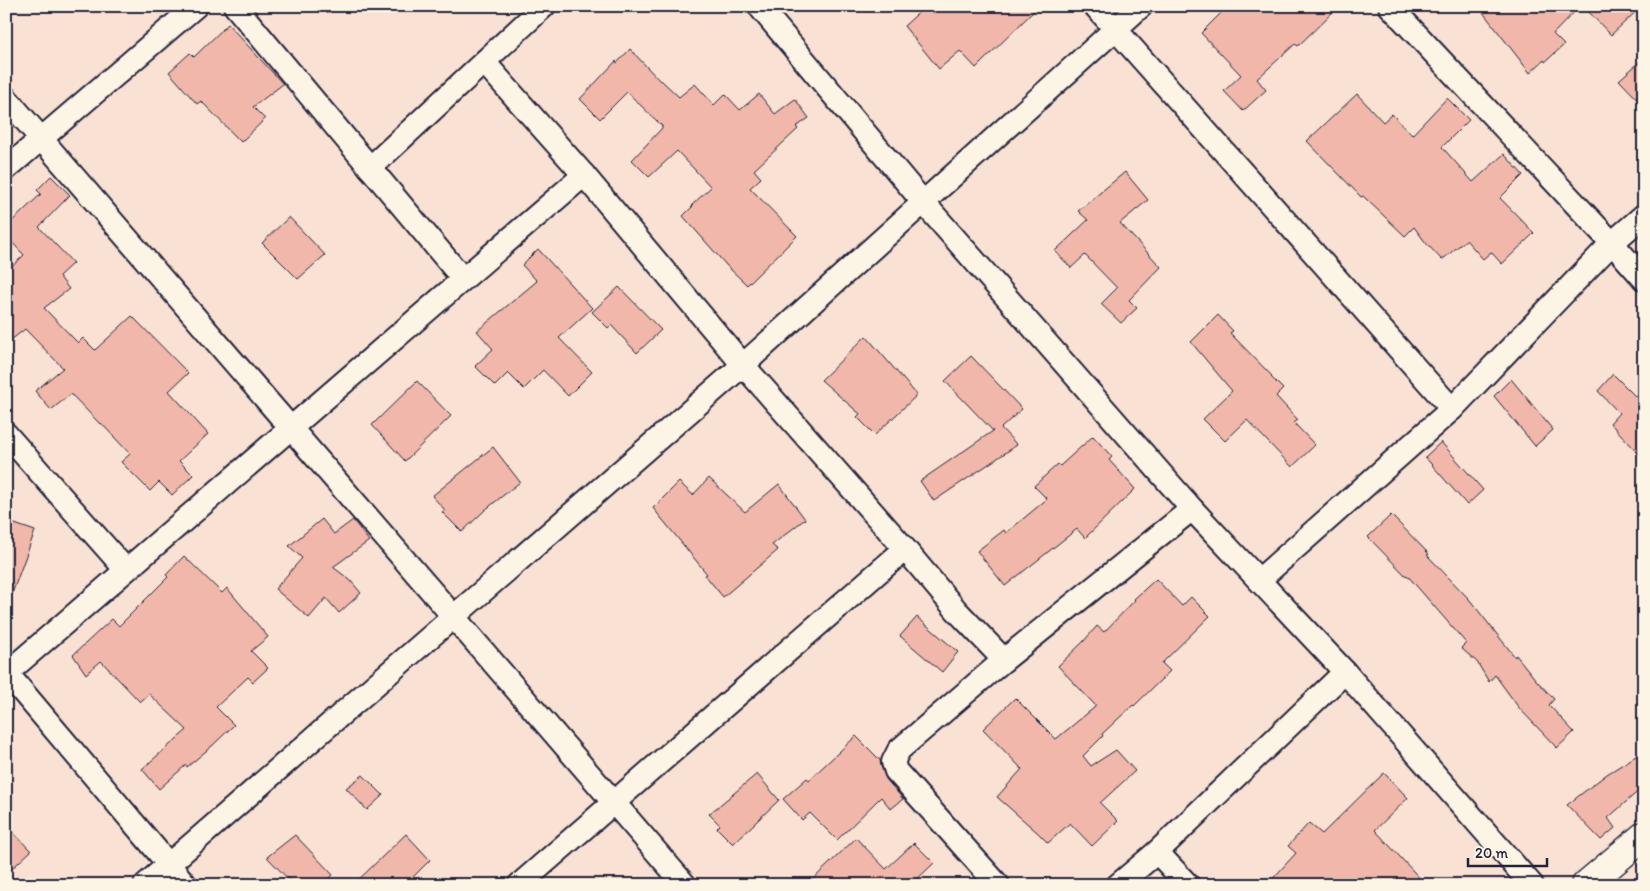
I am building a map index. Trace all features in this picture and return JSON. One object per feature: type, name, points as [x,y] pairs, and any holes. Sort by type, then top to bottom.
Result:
[{"type":"street","points":[[6,169],[196,6]]},
{"type":"street","points":[[234,6],[463,279]]},
{"type":"street","points":[[370,168],[544,6]]},
{"type":"street","points":[[760,6],[923,202],[1192,509],[1345,672],[1532,885]]},
{"type":"street","points":[[1095,6],[1452,409]]},
{"type":"street","points":[[145,885],[743,365],[1141,6]]},
{"type":"street","points":[[1390,6],[1644,279]]},
{"type":"street","points":[[484,62],[584,175],[743,365],[957,611],[1004,660]]},
{"type":"street","points":[[6,98],[685,885]]},
{"type":"street","points":[[186,885],[6,672],[584,175]]},
{"type":"street","points":[[1259,580],[1452,409],[1612,243],[1644,215]]},
{"type":"street","points":[[10,445],[126,570]]},
{"type":"street","points":[[998,885],[896,771],[893,762],[898,750],[1004,660],[1192,509]]},
{"type":"street","points":[[519,885],[905,549]]},
{"type":"street","points":[[1118,885],[1157,852],[1345,672]]},
{"type":"street","points":[[1599,881],[1644,836]]},
{"type":"street","points":[[1157,852],[1188,885]]},
{"type":"building","points":[[926,6],[1039,6],[976,68],[960,51],[939,69],[904,26]]},
{"type":"building","points":[[1228,6],[1339,6],[1298,46],[1295,44],[1257,79],[1266,90],[1243,111],[1224,91],[1241,75],[1201,33]]},
{"type":"building","points":[[1478,6],[1580,6],[1553,34],[1564,45],[1530,73]]},
{"type":"building","points":[[1583,6],[1642,6],[1611,35]]},
{"type":"building","points":[[228,24],[283,84],[253,107],[265,119],[241,142],[201,101],[197,104],[169,72],[190,53],[194,57]]},
{"type":"building","points":[[630,49],[660,81],[679,97],[695,84],[714,105],[725,94],[740,110],[759,94],[775,114],[795,99],[809,118],[796,127],[798,129],[754,170],[761,178],[750,188],[797,236],[747,285],[727,266],[683,216],[711,187],[677,151],[649,177],[632,160],[662,126],[627,92],[600,119],[580,99]]},
{"type":"building","points":[[1644,58],[1644,106],[1619,80]]},
{"type":"building","points":[[1357,94],[1383,122],[1392,114],[1412,135],[1447,98],[1469,120],[1442,147],[1473,182],[1504,154],[1523,175],[1500,198],[1534,233],[1502,264],[1491,252],[1483,259],[1466,240],[1442,260],[1414,227],[1405,236],[1363,196],[1361,197],[1307,141]]},
{"type":"building","points":[[1125,172],[1148,200],[1120,223],[1161,267],[1129,300],[1137,308],[1121,323],[1101,304],[1117,288],[1085,255],[1071,268],[1055,251],[1088,220],[1078,211]]},
{"type":"building","points":[[51,176],[70,195],[39,227],[73,263],[59,276],[69,289],[44,308],[78,343],[83,338],[95,350],[132,316],[188,373],[169,391],[208,434],[179,461],[193,475],[172,495],[159,482],[150,491],[121,462],[130,454],[71,394],[51,410],[35,391],[63,368],[25,329],[6,344],[6,272],[24,255],[6,236],[6,227],[41,194],[37,190]]},
{"type":"building","points":[[289,217],[325,255],[298,279],[262,243]]},
{"type":"building","points":[[538,249],[592,308],[559,338],[592,372],[568,396],[543,370],[524,389],[508,373],[495,386],[475,366],[493,349],[477,331],[537,281],[522,265]]},
{"type":"building","points":[[619,287],[661,330],[637,353],[611,325],[608,328],[592,312]]},
{"type":"building","points":[[1218,315],[1233,331],[1230,333],[1283,389],[1276,396],[1298,420],[1294,423],[1315,445],[1292,467],[1247,420],[1225,441],[1203,419],[1232,391],[1191,342]]},
{"type":"building","points":[[866,336],[917,395],[875,435],[857,417],[860,414],[821,380]]},
{"type":"building","points":[[971,356],[1022,409],[1001,428],[1017,445],[934,501],[920,481],[993,431],[945,381]]},
{"type":"building","points":[[1613,374],[1644,405],[1644,459],[1610,423],[1619,413],[1598,391]]},
{"type":"building","points":[[1511,379],[1553,430],[1535,446],[1494,396]]},
{"type":"building","points":[[417,381],[451,416],[405,461],[372,425]]},
{"type":"building","points":[[1093,436],[1112,457],[1109,460],[1135,489],[1085,538],[1077,529],[1005,586],[977,551],[1004,530],[1006,533],[1047,499],[1034,486],[1058,464],[1060,466]]},
{"type":"building","points":[[1441,442],[1483,490],[1467,505],[1425,457]]},
{"type":"building","points":[[493,447],[520,482],[485,510],[462,532],[442,512],[445,510],[432,496]]},
{"type":"building","points":[[709,478],[745,512],[779,484],[805,519],[772,545],[778,550],[723,597],[705,575],[707,574],[653,508],[679,482],[693,495]]},
{"type":"building","points":[[1391,515],[1469,599],[1515,657],[1516,655],[1554,699],[1549,705],[1574,732],[1557,748],[1519,708],[1495,675],[1489,682],[1477,662],[1461,648],[1466,643],[1407,575],[1368,537]]},
{"type":"building","points":[[322,519],[334,534],[353,520],[369,541],[333,567],[350,580],[361,593],[339,613],[326,598],[309,618],[275,589],[302,558],[289,546]]},
{"type":"building","points":[[6,521],[35,531],[9,602],[6,602]]},
{"type":"building","points":[[184,556],[222,593],[227,588],[268,637],[251,651],[268,668],[253,682],[248,677],[216,707],[234,725],[212,746],[187,767],[186,765],[159,789],[142,769],[187,730],[149,694],[140,702],[101,661],[86,674],[73,655],[112,619],[119,626],[168,577],[166,575]]},
{"type":"building","points":[[1156,579],[1182,606],[1191,597],[1210,616],[1162,663],[1170,671],[1102,734],[1103,736],[1083,756],[1091,766],[1116,750],[1135,771],[1100,803],[1118,821],[1092,846],[1070,823],[1048,843],[997,797],[1022,769],[983,729],[1015,698],[1056,739],[1095,707],[1058,666],[1097,626],[1104,632],[1134,599]]},
{"type":"building","points":[[917,617],[958,652],[942,672],[900,636]]},
{"type":"building","points":[[856,736],[880,760],[886,779],[903,799],[891,809],[881,797],[837,840],[810,813],[802,820],[783,799],[807,778],[809,780]]},
{"type":"building","points":[[1644,751],[1644,786],[1608,818],[1615,828],[1601,840],[1567,805],[1607,774]]},
{"type":"building","points":[[1384,773],[1408,798],[1375,830],[1426,885],[1267,885],[1296,853],[1288,846],[1309,823],[1322,834]]},
{"type":"building","points":[[757,774],[779,800],[733,844],[717,828],[720,825],[709,814]]},
{"type":"building","points":[[363,775],[383,795],[367,810],[346,788]]},
{"type":"building","points":[[6,825],[31,851],[6,874]]},
{"type":"building","points":[[406,834],[430,860],[405,885],[353,885]]},
{"type":"building","points":[[295,835],[333,875],[323,885],[294,885],[267,857]]},
{"type":"building","points":[[856,838],[886,869],[914,843],[934,863],[911,885],[807,885]]}]
